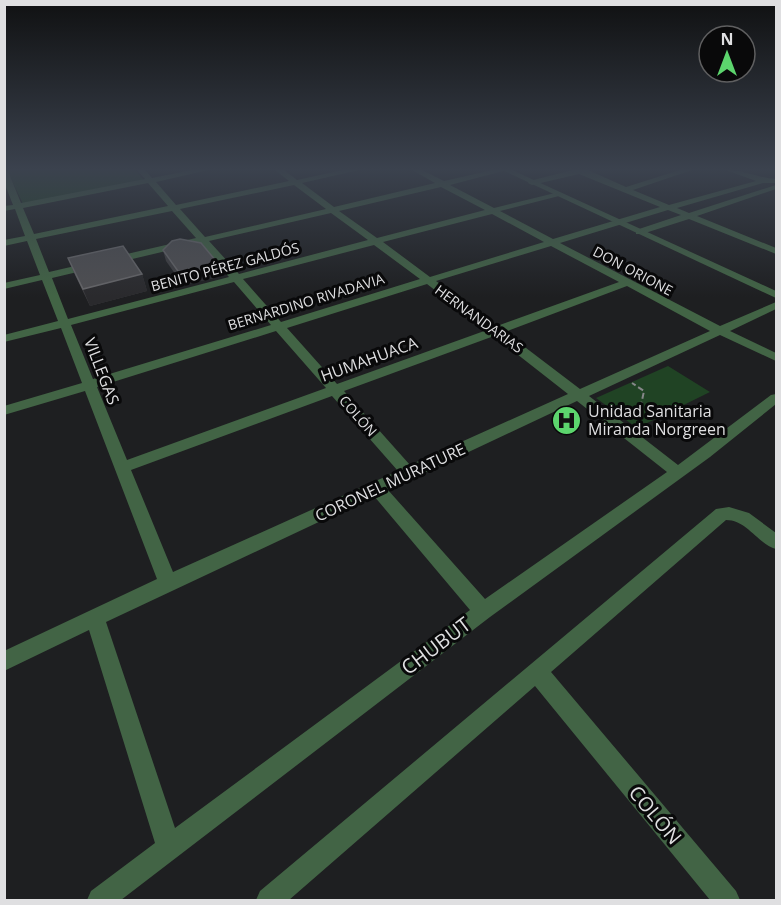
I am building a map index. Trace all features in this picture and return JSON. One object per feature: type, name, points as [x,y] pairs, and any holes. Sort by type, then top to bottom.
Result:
[{"type":"street","name":"VILLEGAS","points":[[22,212],[30,238],[66,323],[168,584]]},
{"type":"street","points":[[4,243],[155,212]]},
{"type":"street","name":"COLÓN","points":[[180,212],[408,473]]},
{"type":"street","points":[[4,286],[322,212]]},
{"type":"street","name":"HERNANDARIAS","points":[[335,212],[496,330],[677,472]]},
{"type":"street","name":"BENITO PÉREZ GALDÓS","points":[[4,339],[487,212]]},
{"type":"street","name":"DON ORIONE","points":[[494,212],[627,283],[777,357]]},
{"type":"street","points":[[595,212],[777,295]]},
{"type":"street","points":[[616,222],[650,212]]},
{"type":"street","points":[[681,212],[777,251]]},
{"type":"street","points":[[639,232],[701,212]]},
{"type":"street","name":"BERNARDINO RIVADAVIA","points":[[4,411],[616,222]]},
{"type":"street","name":"HUMAHUACA","points":[[123,467],[627,283]]},
{"type":"street","name":"CORONEL MURATURE","points":[[4,661],[579,394],[777,305]]},
{"type":"street","name":"CHUBUT","points":[[100,900],[483,611],[719,444],[777,398]]},
{"type":"street","points":[[378,489],[483,611]]},
{"type":"street","points":[[269,900],[538,673],[713,521],[728,512],[739,515],[777,542]]},
{"type":"street","points":[[95,618],[169,849]]},
{"type":"street","name":"COLÓN","points":[[538,673],[727,900]]},
{"type":"path","points":[[613,420],[641,405],[644,391],[621,375]]},
{"type":"green space","points":[[668,366],[710,392],[637,428],[596,398]]},
{"type":"building","points":[[180,239],[201,243],[216,261],[211,267],[180,274],[163,250],[172,241]]},
{"type":"building","points":[[123,246],[142,274],[83,289],[68,258]]},
{"type":"place","name":"Unidad Sanitaria Miranda Norgreen","points":[[567,420]]}]
